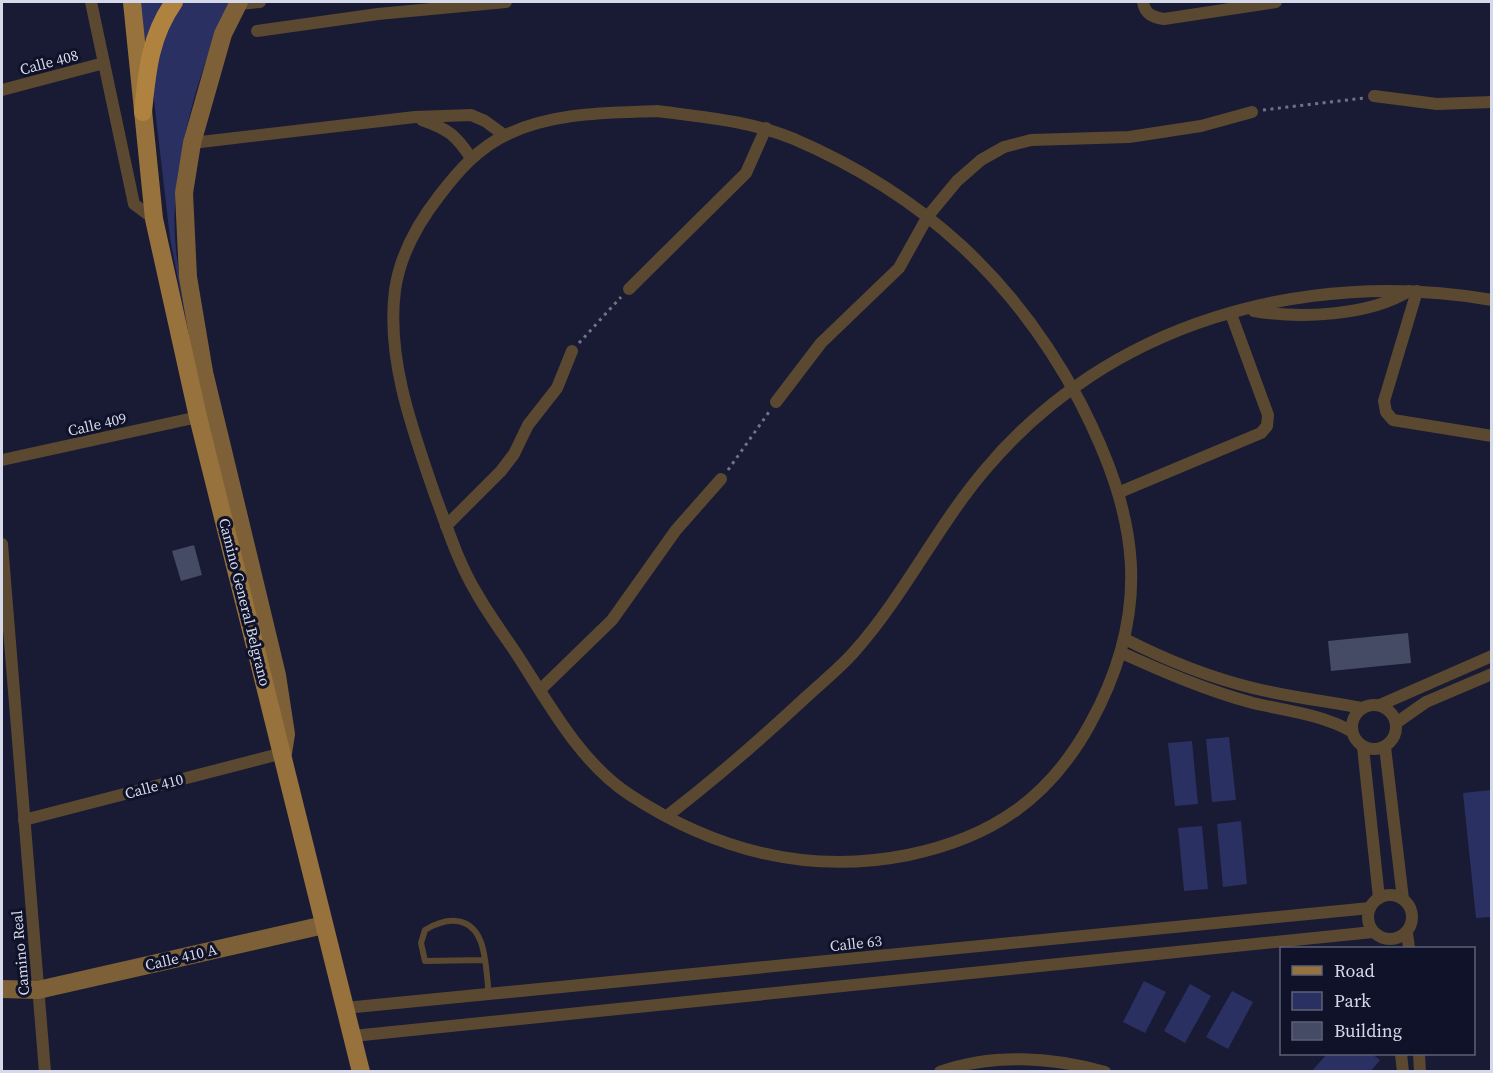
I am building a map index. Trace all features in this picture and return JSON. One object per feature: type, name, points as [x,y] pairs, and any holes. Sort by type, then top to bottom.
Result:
[{"type":"highway","points":[[144,121],[152,45],[160,24],[174,2]]},
{"type":"main road","name":"Camino General Belgrano","points":[[120,2],[130,70],[144,121]]},
{"type":"main road","name":"Camino General Belgrano","points":[[132,2],[154,219],[198,378],[198,417],[362,1071]]},
{"type":"street","points":[[91,2],[134,204],[154,219]]},
{"type":"street","points":[[260,2],[239,3],[223,34],[192,143],[184,194],[188,277],[198,378],[278,675],[286,734],[283,753]]},
{"type":"street","points":[[256,31],[378,8],[506,2]]},
{"type":"street","points":[[1143,2],[1144,10],[1153,17],[1164,19],[1276,2]]},
{"type":"street","name":"Calle 408","points":[[2,90],[104,63]]},
{"type":"street","points":[[1374,96],[1437,104],[1491,102]]},
{"type":"street","points":[[657,111],[766,129],[836,159],[928,216],[1017,302],[1049,347],[1100,440],[1120,492],[1129,535],[1132,567],[1130,612],[1122,653],[1099,709],[1060,770],[1032,799],[980,833],[915,853],[849,863],[791,859],[711,839],[625,793],[603,772],[579,746],[473,588],[446,526],[413,429],[397,356],[395,290],[410,240],[427,210],[471,158],[504,135],[564,117],[657,111]]},
{"type":"street","points":[[776,402],[821,343],[899,268],[928,216],[957,181],[981,160],[1004,147],[1031,140],[1130,137],[1201,126],[1252,112]]},
{"type":"street","points":[[192,143],[415,117],[471,115],[504,135]]},
{"type":"street","points":[[415,117],[445,128],[459,140],[471,158]]},
{"type":"street","points":[[629,290],[717,205],[746,173],[766,129]]},
{"type":"street","points":[[666,816],[727,770],[852,654],[889,610],[984,470],[1054,399],[1072,387],[1136,348],[1196,323],[1246,310],[1317,296],[1413,291],[1491,300]]},
{"type":"street","points":[[1246,310],[1274,315],[1312,314],[1378,306],[1413,291]]},
{"type":"street","points":[[1413,291],[1384,401],[1386,412],[1393,420],[1491,436]]},
{"type":"street","points":[[1120,492],[1261,433],[1267,426],[1268,415],[1231,314]]},
{"type":"street","points":[[446,526],[501,471],[514,454],[528,425],[557,388],[572,351]]},
{"type":"street","name":"Calle 409","points":[[2,460],[198,417]]},
{"type":"street","points":[[540,690],[612,620],[676,530],[722,479]]},
{"type":"street","name":"Camino Real","points":[[2,544],[45,1071]]},
{"type":"street","points":[[1125,639],[1169,661],[1235,683],[1362,708],[1380,705],[1491,656]]},
{"type":"street","points":[[1122,653],[1253,703],[1315,716],[1351,731],[1358,743],[1364,747],[1378,749],[1385,747],[1394,737],[1396,723],[1390,712],[1380,705]]},
{"type":"street","points":[[1396,723],[1426,702],[1491,674]]},
{"type":"street","points":[[1351,731],[1353,718],[1362,708]]},
{"type":"street","points":[[1364,747],[1379,898]]},
{"type":"street","points":[[1385,747],[1403,899]]},
{"type":"street","name":"Calle 410","points":[[24,820],[283,753]]},
{"type":"street","points":[[1380,940],[1368,920],[1370,908],[1379,898],[1391,895],[1403,899],[1408,904],[1413,919],[1407,933],[1409,947]]},
{"type":"street","name":"Calle 63","points":[[345,1008],[1370,908]]},
{"type":"street","name":"Calle 410 A","points":[[38,990],[324,925]]},
{"type":"street","points":[[1305,947],[1396,939],[1407,933]]},
{"type":"street","points":[[353,1036],[1280,949]]},
{"type":"street","points":[[2,988],[38,990]]},
{"type":"street","points":[[1401,1055],[1403,1071]]},
{"type":"street","points":[[1419,1055],[1420,1071]]},
{"type":"street","points":[[940,1071],[992,1060],[1072,1064],[1105,1071]]},
{"type":"lane","points":[[484,960],[424,961],[421,944],[425,930],[448,920],[468,922],[477,930],[484,960],[489,994]]},
{"type":"path","points":[[1252,112],[1374,96]]},
{"type":"path","points":[[572,351],[629,290]]},
{"type":"path","points":[[722,479],[776,402]]},
{"type":"green space","points":[[138,2],[164,2],[144,43]]},
{"type":"green space","points":[[183,2],[232,2],[220,26],[198,84],[178,180],[175,237],[189,337],[170,238],[154,100],[154,69],[166,28]]},
{"type":"green space","points":[[1229,737],[1236,800],[1212,802],[1206,739]]},
{"type":"green space","points":[[1192,741],[1198,804],[1175,806],[1168,743]]},
{"type":"green space","points":[[1491,790],[1491,917],[1476,918],[1463,793]]},
{"type":"green space","points":[[1241,821],[1247,884],[1223,887],[1217,824]]},
{"type":"green space","points":[[1202,826],[1208,889],[1184,891],[1178,828]]},
{"type":"green space","points":[[1144,981],[1166,992],[1145,1033],[1123,1022]]},
{"type":"green space","points":[[1190,984],[1211,996],[1185,1043],[1164,1031]]},
{"type":"green space","points":[[1232,991],[1253,1002],[1228,1049],[1206,1037]]},
{"type":"green space","points":[[1326,1055],[1373,1055],[1380,1060],[1371,1071],[1312,1071]]},
{"type":"building","points":[[194,545],[202,575],[181,581],[172,551]]},
{"type":"building","points":[[1408,633],[1411,663],[1331,671],[1328,641]]}]
